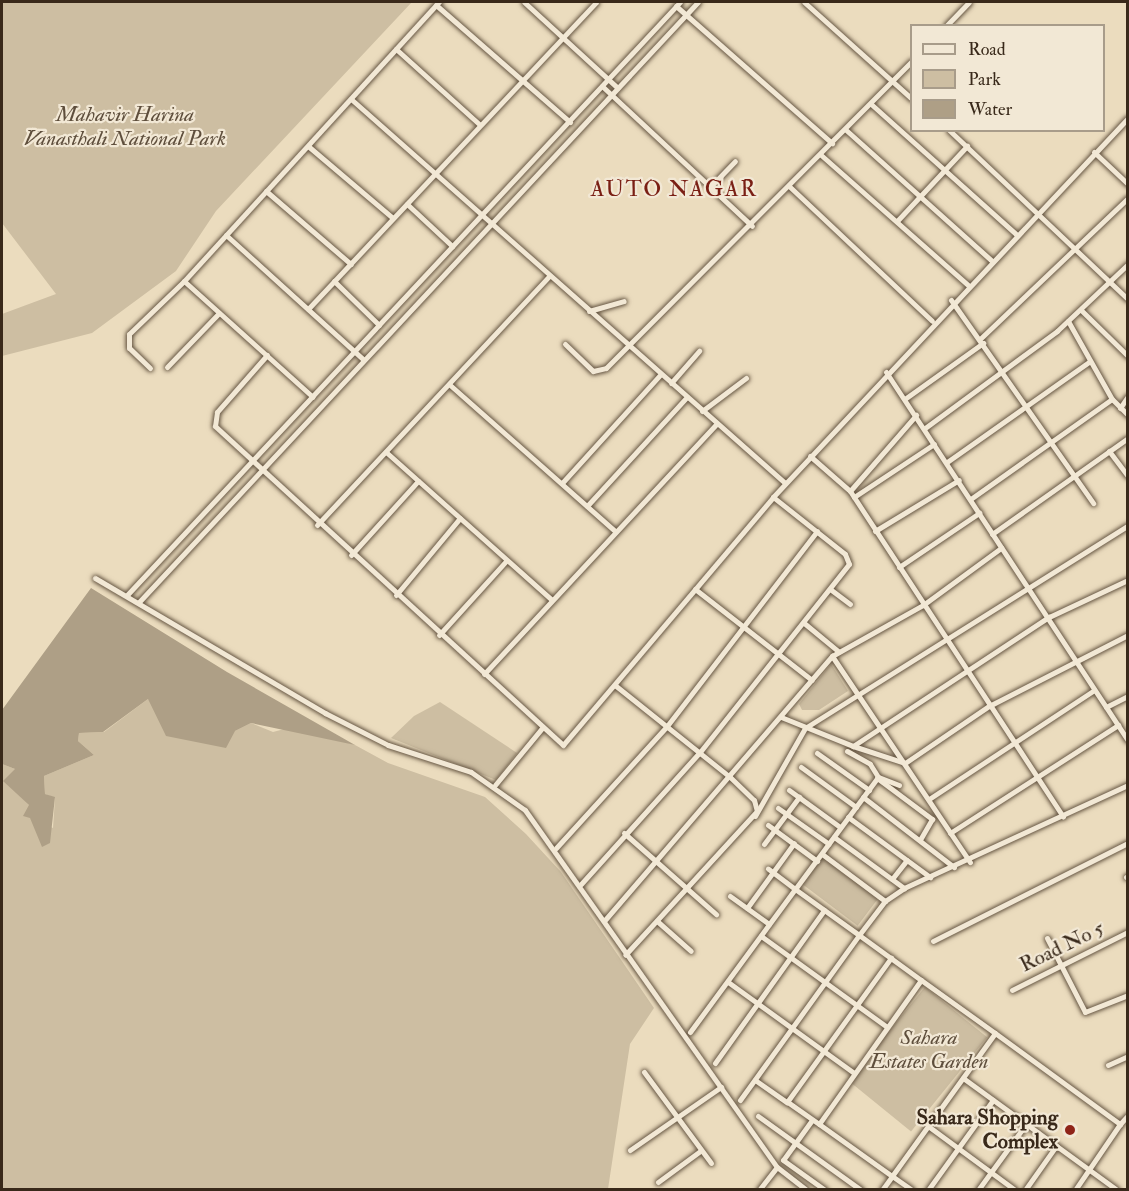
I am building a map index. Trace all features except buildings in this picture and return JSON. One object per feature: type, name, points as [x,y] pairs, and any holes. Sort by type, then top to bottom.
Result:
[{"type":"street","points":[[524,2],[618,88]]},
{"type":"street","points":[[308,309],[596,2]]},
{"type":"street","points":[[140,602],[698,2]]},
{"type":"street","points":[[804,2],[910,97]]},
{"type":"street","points":[[948,24],[969,2]]},
{"type":"street","points":[[150,368],[129,348],[129,334],[184,281],[438,3],[570,122]]},
{"type":"street","points":[[127,595],[678,4],[832,144]]},
{"type":"street","points":[[396,49],[480,125]]},
{"type":"street","points":[[565,344],[599,371],[629,347],[790,188],[910,63]]},
{"type":"street","points":[[602,86],[712,185],[752,226]]},
{"type":"street","points":[[351,99],[785,483]]},
{"type":"street","points":[[871,104],[1017,235]]},
{"type":"street","points":[[267,355],[212,421],[317,525],[563,746],[785,483],[951,300],[992,261],[1128,118]]},
{"type":"street","points":[[846,130],[992,261]]},
{"type":"street","points":[[951,132],[1039,211],[1128,298]]},
{"type":"street","points":[[308,146],[393,218]]},
{"type":"street","points":[[897,222],[967,146]]},
{"type":"street","points":[[1094,152],[1128,184]]},
{"type":"street","points":[[821,155],[968,285]]},
{"type":"street","points":[[712,185],[735,161]]},
{"type":"street","points":[[790,188],[932,321]]},
{"type":"street","points":[[267,191],[351,264]]},
{"type":"street","points":[[906,398],[982,341],[1128,198]]},
{"type":"street","points":[[407,204],[452,246]]},
{"type":"street","points":[[226,235],[364,360]]},
{"type":"street","points":[[925,428],[1004,373],[1081,310],[1128,264]]},
{"type":"street","points":[[317,525],[450,385],[549,276]]},
{"type":"street","points":[[184,281],[313,397]]},
{"type":"street","points":[[334,281],[379,325]]},
{"type":"street","points":[[951,300],[982,341],[1093,503]]},
{"type":"street","points":[[589,311],[624,301]]},
{"type":"street","points":[[1081,310],[1128,356]]},
{"type":"street","points":[[166,368],[219,313]]},
{"type":"street","points":[[1068,321],[1089,362],[1112,399],[1128,415]]},
{"type":"street","points":[[671,383],[699,351]]},
{"type":"street","points":[[947,462],[1089,362]]},
{"type":"street","points":[[886,372],[906,398],[934,444],[972,498],[1001,548],[1049,617],[1128,740]]},
{"type":"street","points":[[562,483],[661,374]]},
{"type":"street","points":[[702,411],[746,378]]},
{"type":"street","points":[[450,385],[615,531]]},
{"type":"street","points":[[1120,408],[1128,396]]},
{"type":"street","points":[[587,506],[687,398]]},
{"type":"street","points":[[972,498],[1112,399]]},
{"type":"street","points":[[850,491],[916,415]]},
{"type":"street","points":[[484,674],[551,599],[716,424]]},
{"type":"street","points":[[992,534],[1128,438]]},
{"type":"street","points":[[854,497],[934,444]]},
{"type":"street","points":[[1109,451],[1128,476]]},
{"type":"street","points":[[386,452],[551,599]]},
{"type":"street","points":[[810,456],[850,491],[1063,816]]},
{"type":"street","points":[[875,531],[959,480]]},
{"type":"street","points":[[351,555],[418,481]]},
{"type":"street","points":[[581,884],[624,833],[700,752],[804,623],[849,560],[817,531],[773,497]]},
{"type":"street","points":[[899,567],[979,513]]},
{"type":"street","points":[[396,595],[460,518]]},
{"type":"street","points":[[625,955],[755,816],[805,728],[944,636],[1128,525]]},
{"type":"street","points":[[556,848],[667,726],[817,531]]},
{"type":"street","points":[[604,921],[782,717],[832,656],[923,605],[1001,548]]},
{"type":"street","points":[[439,635],[506,561]]},
{"type":"street","points":[[95,578],[378,740],[495,785],[556,848],[625,955],[777,1167],[806,1190]]},
{"type":"street","points":[[853,746],[881,731],[966,670],[1049,617],[1128,580]]},
{"type":"street","points":[[695,589],[743,629],[812,680]]},
{"type":"street","points":[[830,589],[850,604]]},
{"type":"street","points":[[804,623],[839,652]]},
{"type":"street","points":[[905,764],[989,706],[1075,658],[1128,635]]},
{"type":"street","points":[[832,656],[970,862]]},
{"type":"street","points":[[616,686],[730,777],[754,800],[755,816]]},
{"type":"street","points":[[929,799],[1094,690]]},
{"type":"street","points":[[1106,707],[1128,696]]},
{"type":"street","points":[[782,717],[805,728],[905,764]]},
{"type":"street","points":[[950,833],[1118,725]]},
{"type":"street","points":[[495,785],[543,727]]},
{"type":"street","points":[[847,751],[875,769],[878,777],[932,819],[920,840]]},
{"type":"street","points":[[817,753],[869,790]]},
{"type":"street","points":[[801,767],[856,807]]},
{"type":"street","points":[[878,777],[899,785]]},
{"type":"street","points":[[690,1032],[878,777]]},
{"type":"street","points":[[740,1100],[885,901],[904,888],[970,862],[1128,785]]},
{"type":"street","points":[[789,790],[840,827]]},
{"type":"street","points":[[764,844],[799,797]]},
{"type":"street","points":[[863,798],[954,867]]},
{"type":"street","points":[[778,808],[829,844]]},
{"type":"street","points":[[848,817],[930,877]]},
{"type":"street","points":[[768,825],[818,861]]},
{"type":"street","points":[[624,833],[716,914]]},
{"type":"street","points":[[834,837],[904,888]]},
{"type":"street","points":[[747,908],[770,871],[794,843]]},
{"type":"street","points":[[933,941],[1128,843]]},
{"type":"street","points":[[822,854],[885,901]]},
{"type":"street","points":[[892,879],[907,860]]},
{"type":"street","points":[[770,871],[1120,1124]]},
{"type":"street","points":[[730,896],[769,924]]},
{"type":"street","points":[[715,1063],[824,910]]},
{"type":"street","points":[[657,921],[691,951]]},
{"type":"street","name":"Road No 5","points":[[1012,990],[1128,932]]},
{"type":"street","points":[[761,936],[887,1027]]},
{"type":"street","points":[[1047,938],[1085,1011],[1128,995]]},
{"type":"street","points":[[787,1102],[891,958]]},
{"type":"street","points":[[819,1124],[921,980]]},
{"type":"street","points":[[728,982],[854,1073]]},
{"type":"street","points":[[882,1190],[995,1033]]},
{"type":"street","points":[[1108,1065],[1128,1056]]},
{"type":"street","points":[[644,1072],[711,1163]]},
{"type":"street","points":[[963,1078],[1117,1190]]},
{"type":"street","points":[[755,1080],[912,1190]]},
{"type":"street","points":[[630,1150],[721,1087]]},
{"type":"street","points":[[928,1190],[993,1100]]},
{"type":"street","points":[[1075,1190],[1128,1115]]},
{"type":"street","points":[[758,1116],[861,1190]]},
{"type":"street","points":[[812,1120],[783,1160],[825,1190]]},
{"type":"street","points":[[978,1190],[1026,1124]]},
{"type":"street","points":[[928,1126],[1015,1190]]},
{"type":"street","points":[[1026,1190],[1056,1146]]},
{"type":"street","points":[[658,1182],[700,1151]]},
{"type":"street","points":[[759,1190],[777,1167]]},
{"type":"green space","name":"Mahavir Harina Vanasthali National Park","points":[[2,2],[412,2],[216,211],[176,271],[92,333],[2,356],[2,314],[56,294],[2,223]]},
{"type":"green space","points":[[831,664],[848,691],[819,710],[802,710],[799,704]]},
{"type":"green space","points":[[148,699],[235,731],[251,723],[273,732],[292,727],[355,745],[388,763],[485,797],[526,834],[561,872],[654,1008],[630,1044],[608,1189],[2,1189],[2,764],[15,769],[16,789],[29,805],[30,818],[53,828],[55,798],[45,794],[44,776],[94,755],[78,741],[79,733],[104,732]]},
{"type":"green space","points":[[440,702],[517,753],[496,780],[391,738],[414,716]]},
{"type":"green space","points":[[823,857],[878,899],[858,926],[803,884]]},
{"type":"green space","name":"Sahara Estates Garden","points":[[925,987],[987,1037],[911,1131],[849,1081]]},
{"type":"water","points":[[91,588],[227,672],[355,745],[251,723],[235,731],[226,748],[166,736],[148,699],[103,732],[79,733],[78,741],[94,755],[44,776],[45,794],[55,797],[50,843],[42,847],[30,818],[23,816],[29,805],[3,781],[15,769],[2,764],[2,710]]},
{"type":"place","name":"Sahara Shopping Complex","points":[[1070,1130]]},
{"type":"district","name":"AUTO NAGAR","points":[[674,190]]}]
